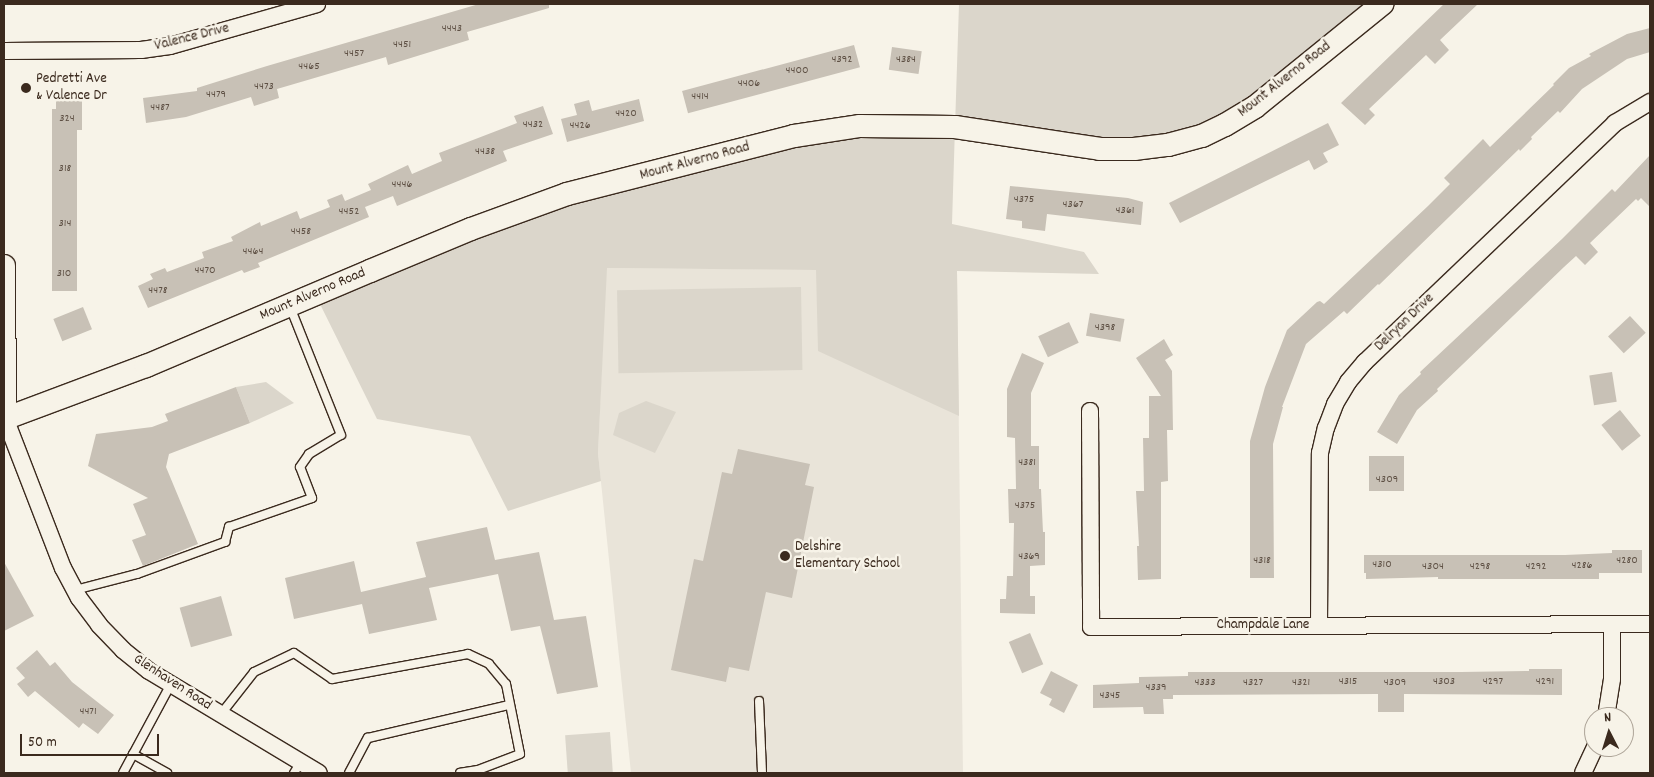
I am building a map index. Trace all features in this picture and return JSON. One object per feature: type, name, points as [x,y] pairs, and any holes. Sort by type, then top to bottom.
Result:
[{"type":"street","name":"Valence Drive","points":[[4,51],[141,50],[170,46],[317,4]]},
{"type":"street","name":"Mount Alverno Road","points":[[5,418],[146,366],[471,229],[567,194],[794,136],[860,126],[955,127],[1100,149],[1134,149],[1168,145],[1202,136],[1226,125],[1255,107],[1382,4]]},
{"type":"street","name":"Delryan Drive","points":[[1319,626],[1320,453],[1332,412],[1348,382],[1365,362],[1615,123],[1650,102]]},
{"type":"street","points":[[4,266],[5,418]]},
{"type":"street","name":"Champdale Lane","points":[[1090,411],[1091,627],[1650,624]]},
{"type":"street","name":"Glenhaven Road","points":[[5,418],[63,568],[75,590],[99,625],[122,650],[149,671],[221,714],[297,768],[319,773]]},
{"type":"street","points":[[1608,707],[1612,679],[1612,624]]},
{"type":"street","points":[[1583,773],[1590,757]]},
{"type":"lane","points":[[75,590],[137,574],[225,542],[228,527],[312,498],[300,467],[309,454],[341,435],[290,305]]},
{"type":"lane","points":[[221,714],[254,672],[294,653],[332,679],[468,654],[489,664],[506,684],[520,754],[478,770],[460,773]]},
{"type":"lane","points":[[123,773],[171,684]]},
{"type":"lane","points":[[759,701],[762,773]]},
{"type":"lane","points":[[349,773],[368,738],[509,705]]},
{"type":"lane","points":[[133,754],[167,773]]},
{"type":"shaded area","points":[[959,4],[1382,4],[1255,107],[1168,145],[955,127]]},
{"type":"shaded area","points":[[955,127],[952,224],[1084,252],[1099,274],[957,271],[959,416],[818,351],[816,270],[607,268],[598,453],[601,481],[508,511],[470,436],[377,419],[315,294],[471,229],[794,136]]},
{"type":"shaded area","name":"Delshire Elementary School","points":[[606,268],[957,271],[963,773],[631,773],[598,453]]},
{"type":"shaded area","points":[[801,287],[802,370],[618,373],[617,290]]},
{"type":"shaded area","points":[[266,382],[294,403],[250,423],[236,387]]},
{"type":"shaded area","points":[[646,401],[676,412],[655,453],[613,435],[619,413]]},
{"type":"shaded area","points":[[610,732],[613,773],[568,773],[565,735]]},
{"type":"building","points":[[479,4],[549,4],[549,8],[467,32],[469,40],[388,65],[386,57],[277,89],[279,98],[254,106],[251,97],[186,117],[146,123],[143,98],[197,91],[197,88],[267,66]]},
{"type":"building","points":[[1444,4],[1478,4],[1440,40],[1449,50],[1435,64],[1426,55],[1369,109],[1375,115],[1365,125],[1341,103]]},
{"type":"building","points":[[1650,28],[1650,52],[1627,59],[1582,89],[1560,113],[1558,111],[1531,137],[1532,139],[1520,151],[1519,149],[1379,285],[1347,314],[1344,311],[1306,344],[1282,407],[1273,444],[1274,578],[1250,578],[1250,441],[1265,387],[1287,330],[1317,302],[1320,301],[1324,304],[1428,206],[1450,184],[1444,178],[1483,139],[1490,147],[1569,68],[1591,56],[1589,54],[1627,34]]},
{"type":"building","points":[[854,45],[860,67],[688,113],[682,91]]},
{"type":"building","points":[[892,47],[922,51],[919,74],[889,70]]},
{"type":"building","points":[[82,97],[82,130],[77,130],[77,291],[52,291],[52,109],[56,109],[56,98]]},
{"type":"building","points":[[639,99],[644,121],[567,142],[561,119],[577,115],[574,104],[589,100],[592,111]]},
{"type":"building","points":[[543,106],[553,134],[503,151],[507,161],[397,206],[393,196],[365,207],[369,217],[258,263],[260,267],[244,273],[242,270],[148,308],[138,286],[153,279],[150,274],[165,268],[167,272],[204,258],[202,252],[233,241],[231,237],[260,222],[261,226],[297,211],[300,219],[330,207],[327,200],[342,194],[345,201],[371,190],[368,184],[408,165],[412,174],[442,161],[439,153],[517,123],[514,116]]},
{"type":"building","points":[[1328,123],[1339,145],[1323,153],[1328,162],[1314,170],[1309,160],[1180,223],[1169,203]]},
{"type":"building","points":[[1650,155],[1650,207],[1641,198],[1638,201],[1636,199],[1590,243],[1598,252],[1585,265],[1576,256],[1564,267],[1417,410],[1397,444],[1377,432],[1399,395],[1421,374],[1420,372],[1562,239],[1612,189],[1615,192]]},
{"type":"building","points":[[1010,186],[1128,198],[1143,202],[1141,225],[1047,214],[1045,231],[1022,228],[1022,221],[1006,219]]},
{"type":"building","points":[[83,307],[92,329],[62,341],[53,319]]},
{"type":"building","points":[[1090,313],[1124,319],[1120,342],[1086,336]]},
{"type":"building","points":[[1630,316],[1646,333],[1624,353],[1608,336]]},
{"type":"building","points":[[1069,322],[1079,343],[1048,357],[1038,336]]},
{"type":"building","points":[[1164,339],[1173,355],[1165,360],[1172,371],[1173,430],[1167,430],[1168,481],[1161,482],[1161,579],[1138,580],[1137,546],[1139,546],[1136,491],[1144,491],[1143,438],[1149,438],[1149,396],[1161,396],[1136,358]]},
{"type":"building","points":[[1022,353],[1044,363],[1031,393],[1031,446],[1039,446],[1039,489],[1041,489],[1043,532],[1045,532],[1045,565],[1030,566],[1030,596],[1035,596],[1035,614],[1000,613],[1000,599],[1006,599],[1007,576],[1013,576],[1014,523],[1009,523],[1008,489],[1016,489],[1015,438],[1007,437],[1007,389]]},
{"type":"building","points":[[1612,372],[1617,402],[1594,405],[1589,376]]},
{"type":"building","points":[[236,387],[250,423],[169,454],[166,467],[198,544],[143,566],[132,540],[146,535],[133,504],[148,498],[88,466],[96,434],[152,427],[168,421],[165,414]]},
{"type":"building","points":[[1620,410],[1641,436],[1622,451],[1601,425]]},
{"type":"building","points":[[738,449],[810,464],[805,485],[814,487],[792,598],[766,592],[749,671],[729,667],[726,682],[671,670],[694,559],[703,561],[722,472],[732,474]]},
{"type":"building","points":[[1369,456],[1404,456],[1404,491],[1369,491]]},
{"type":"building","points":[[487,527],[495,560],[539,552],[554,620],[586,616],[598,687],[557,694],[540,626],[511,631],[498,574],[429,588],[437,620],[369,634],[362,604],[294,619],[285,578],[354,561],[361,592],[426,577],[416,542]]},
{"type":"building","points":[[1612,550],[1642,550],[1642,573],[1599,573],[1599,579],[1438,579],[1438,577],[1366,579],[1366,573],[1364,573],[1364,555],[1565,555],[1612,553]]},
{"type":"building","points":[[4,562],[34,616],[4,631]]},
{"type":"building","points":[[221,596],[232,635],[191,647],[180,608]]},
{"type":"building","points":[[1030,633],[1043,664],[1022,673],[1009,642]]},
{"type":"building","points":[[37,650],[50,666],[55,662],[72,682],[114,715],[98,734],[83,723],[79,728],[35,691],[28,697],[17,684],[25,678],[16,668]]},
{"type":"building","points":[[1529,669],[1562,669],[1562,695],[1404,694],[1404,712],[1378,712],[1378,694],[1173,695],[1173,699],[1163,699],[1164,714],[1144,714],[1143,707],[1093,708],[1093,685],[1139,683],[1139,677],[1188,676],[1188,672],[1461,672],[1529,671]]},
{"type":"building","points":[[1051,671],[1078,685],[1064,713],[1049,705],[1052,699],[1040,693]]},
{"type":"place","name":"Pedretti Ave & Valence Dr","points":[[26,88]]},
{"type":"place","name":"Delshire Elementary School","points":[[785,556]]}]
